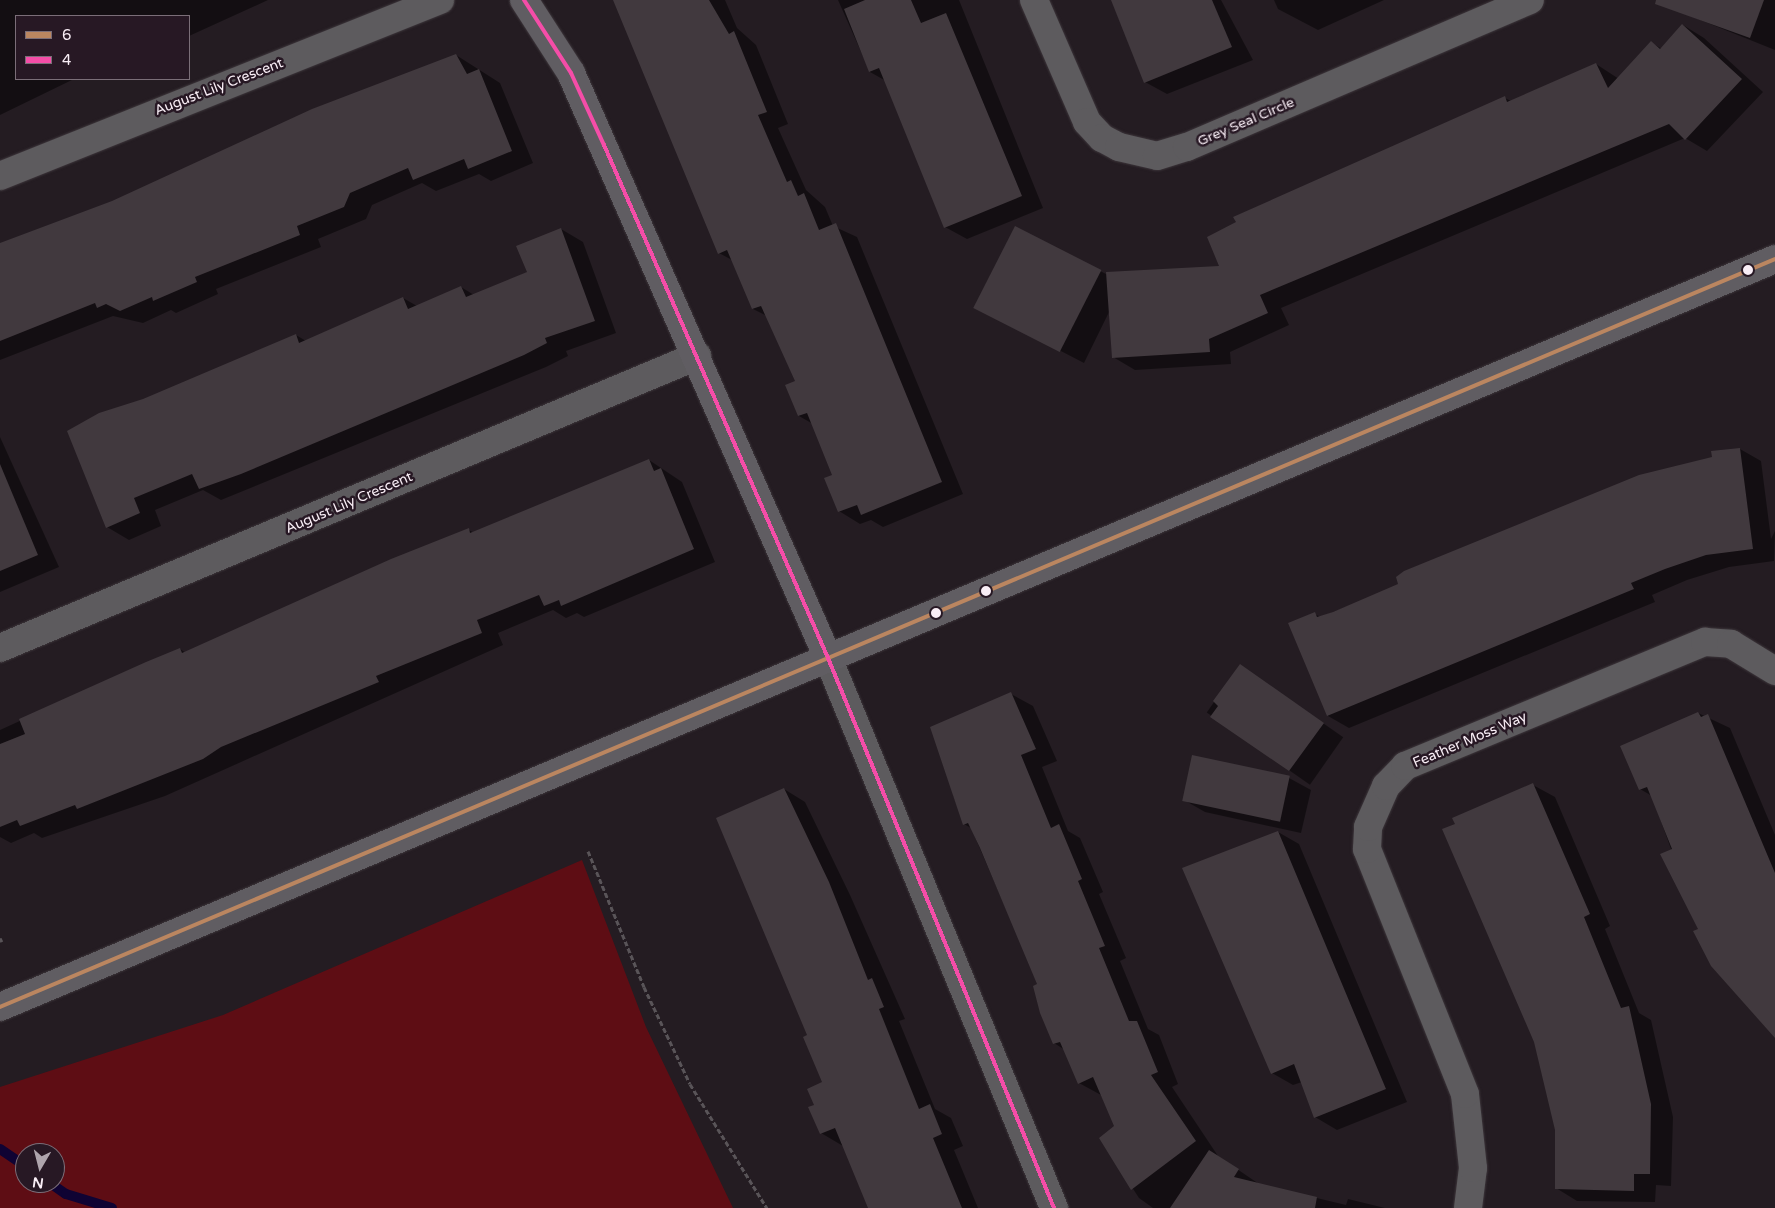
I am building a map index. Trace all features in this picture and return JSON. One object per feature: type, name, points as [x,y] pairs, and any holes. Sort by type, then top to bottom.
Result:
[{"type":"street","name":"August Lily Crescent","points":[[0,176],[440,0]]},
{"type":"street","points":[[524,0],[570,73],[697,356],[828,658],[1054,1208]]},
{"type":"street","name":"Grey Seal Circle","points":[[1034,0],[1086,122],[1102,138],[1120,148],[1157,156],[1187,148],[1530,0]]},
{"type":"street","points":[[0,1007],[1775,258]]},
{"type":"street","name":"August Lily Crescent","points":[[0,648],[697,356]]},
{"type":"street","name":"Feather Moss Way","points":[[1468,1208],[1473,1160],[1465,1094],[1367,849],[1368,827],[1386,786],[1405,766],[1705,642],[1731,644],[1775,671]]},
{"type":"path","points":[[588,851],[644,987],[690,1084],[767,1208]]},
{"type":"path","points":[[0,938],[2,942]]},
{"type":"shaded area","points":[[582,860],[646,1027],[733,1208],[0,1208],[0,1087],[223,1015]]},
{"type":"building","points":[[613,0],[709,0],[729,34],[734,31],[767,112],[758,115],[787,182],[791,180],[798,196],[804,193],[819,230],[836,223],[942,482],[861,515],[857,505],[838,512],[824,478],[832,475],[807,413],[798,416],[785,385],[795,381],[761,306],[752,309],[727,250],[718,254]]},
{"type":"building","points":[[865,0],[911,0],[921,23],[946,13],[1022,196],[944,228],[879,68],[869,72],[844,9]]},
{"type":"building","points":[[1111,0],[1212,0],[1232,47],[1144,83]]},
{"type":"building","points":[[1656,0],[1764,0],[1750,38],[1655,4]]},
{"type":"building","points":[[1682,24],[1742,79],[1685,140],[1669,124],[1260,295],[1268,313],[1209,339],[1210,352],[1112,358],[1106,272],[1219,266],[1207,237],[1236,222],[1233,217],[1505,96],[1507,102],[1596,63],[1608,88],[1651,41],[1660,49]]},
{"type":"building","points":[[456,54],[467,74],[479,69],[512,151],[468,169],[464,159],[413,180],[408,168],[350,193],[344,207],[297,226],[300,235],[195,277],[197,282],[153,301],[152,297],[120,311],[106,304],[97,308],[95,303],[0,341],[0,243],[112,201],[312,109]]},
{"type":"building","points":[[1015,226],[1101,270],[1060,352],[973,308]]},
{"type":"building","points":[[561,228],[595,321],[545,338],[547,343],[524,355],[241,474],[199,489],[192,474],[134,498],[140,513],[106,528],[67,431],[99,413],[143,399],[296,334],[299,343],[403,297],[408,309],[461,286],[466,297],[527,272],[516,246]]},
{"type":"building","points":[[1740,448],[1753,549],[1706,555],[1665,569],[1631,583],[1634,589],[1327,716],[1288,623],[1315,612],[1317,617],[1333,612],[1398,584],[1396,577],[1404,571],[1639,475],[1712,457],[1711,451]]},
{"type":"building","points":[[649,459],[654,471],[661,468],[694,549],[561,606],[559,600],[544,606],[539,595],[477,620],[482,633],[376,676],[379,682],[221,747],[203,759],[77,809],[75,805],[20,826],[17,820],[0,827],[0,744],[25,734],[19,719],[180,648],[182,653],[391,559],[469,528],[470,533]]},
{"type":"building","points":[[0,464],[38,555],[0,571]]},
{"type":"building","points":[[1240,664],[1324,723],[1289,771],[1210,717],[1218,706],[1213,701]]},
{"type":"building","points":[[1011,692],[1036,749],[1021,755],[1051,828],[1059,824],[1082,879],[1078,881],[1105,946],[1099,948],[1129,1021],[1137,1021],[1158,1072],[1151,1075],[1196,1141],[1131,1190],[1099,1138],[1114,1126],[1093,1077],[1078,1084],[1060,1042],[1053,1044],[1040,1013],[1033,986],[1037,984],[980,848],[968,823],[963,825],[930,727]]},
{"type":"building","points":[[1698,712],[1701,717],[1708,714],[1775,873],[1775,1038],[1711,966],[1693,931],[1698,929],[1660,854],[1672,849],[1647,787],[1639,790],[1620,746]]},
{"type":"building","points":[[1192,755],[1290,776],[1280,822],[1182,801]]},
{"type":"building","points":[[1533,783],[1590,914],[1584,917],[1621,1008],[1629,1006],[1651,1104],[1650,1174],[1634,1174],[1634,1191],[1555,1189],[1555,1130],[1534,1042],[1442,829],[1455,824],[1452,818]]},
{"type":"building","points":[[784,788],[829,882],[868,980],[872,978],[884,1007],[879,1009],[919,1109],[930,1104],[942,1134],[933,1138],[962,1208],[868,1208],[835,1128],[820,1134],[808,1107],[814,1105],[807,1089],[822,1082],[803,1037],[807,1035],[716,818]]},
{"type":"building","points":[[1278,831],[1386,1089],[1314,1118],[1294,1064],[1271,1074],[1182,868]]},
{"type":"building","points":[[1209,1150],[1239,1169],[1234,1177],[1317,1197],[1315,1208],[1170,1208]]},
{"type":"waterway","points":[[0,1149],[15,1159]]},
{"type":"waterway","points":[[65,1193],[112,1208]]},
{"type":"transit line","name":"4","points":[[524,0],[571,73],[604,145],[828,658],[1054,1208]]},
{"type":"transit line","name":"6","points":[[0,1007],[1775,259]]}]
